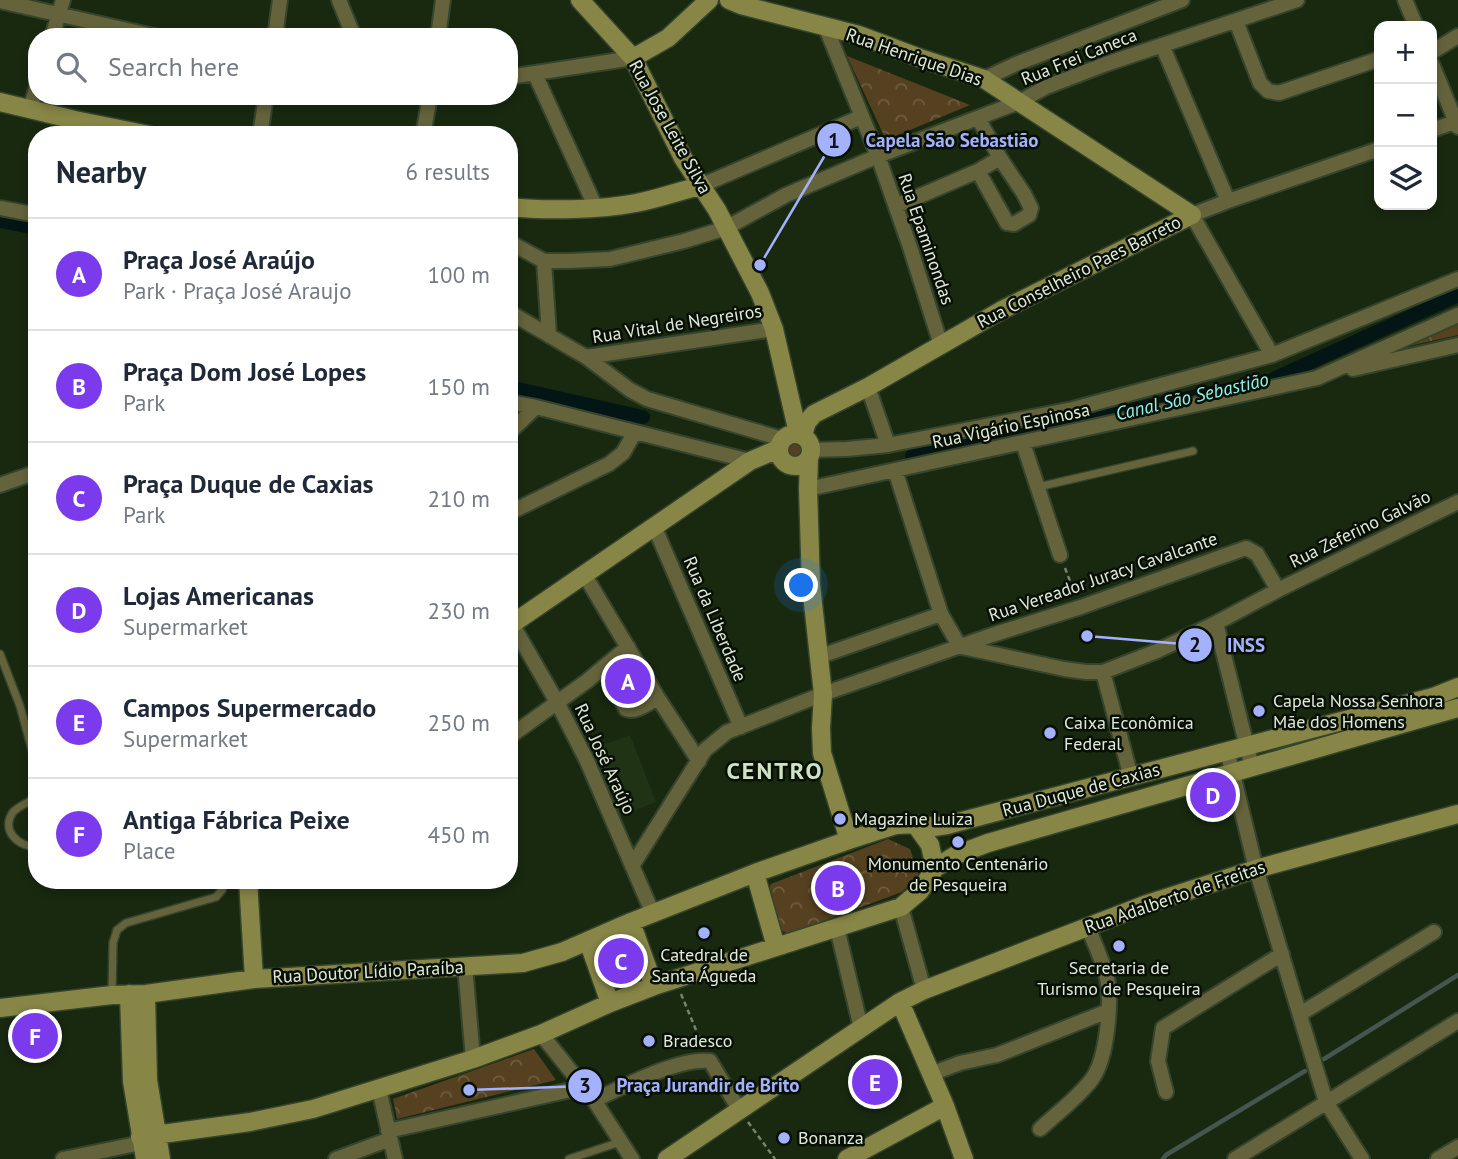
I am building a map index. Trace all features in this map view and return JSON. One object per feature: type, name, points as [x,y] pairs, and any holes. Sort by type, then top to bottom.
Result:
[{"type":"main road","name":"Rua Jose Leite Silva","points":[[580,0],[633,58],[682,158],[717,210],[761,293],[774,329],[797,444]]},
{"type":"main road","points":[[633,58],[668,38],[709,0]]},
{"type":"main road","name":"Rua Henrique Dias","points":[[729,0],[859,35],[984,79],[1192,215]]},
{"type":"main road","points":[[0,102],[109,126]]},
{"type":"main road","points":[[518,208],[596,208],[636,203],[700,186]]},
{"type":"main road","name":"Rua Conselheiro Paes Barreto","points":[[518,620],[750,461],[797,444],[807,422],[814,414],[868,387],[1002,310],[1192,215]]},
{"type":"main road","points":[[797,444],[782,460],[791,466],[808,489]]},
{"type":"main road","points":[[797,444],[808,489],[811,584],[823,694],[822,753],[849,840]]},
{"type":"main road","name":"Rua Duque de Caxias","points":[[755,873],[896,825],[947,825],[1433,697],[1458,687]]},
{"type":"main road","name":"Rua Duque de Caxias","points":[[935,868],[956,855],[988,843],[1458,708]]},
{"type":"main road","name":"Rua Adalberto de Freitas","points":[[667,1159],[900,1002],[924,990],[1147,904],[1256,869],[1458,814]]},
{"type":"main road","points":[[146,1143],[300,1112],[379,1089],[541,1034],[654,986],[901,907],[920,891],[935,868],[930,845],[915,824]]},
{"type":"main road","points":[[755,873],[776,947]]},
{"type":"main road","name":"Rua Doutor Lídio Paraíba","points":[[0,1008],[254,979],[523,963],[562,952],[755,873]]},
{"type":"main road","points":[[249,889],[254,979]]},
{"type":"main road","points":[[631,922],[654,986]]},
{"type":"main road","points":[[588,941],[610,1003]]},
{"type":"main road","points":[[129,994],[132,1081],[146,1143],[161,1159]]},
{"type":"main road","points":[[900,1002],[945,1105],[964,1159]]},
{"type":"main road","points":[[860,1156],[945,1105]]},
{"type":"street","points":[[54,28],[63,0]]},
{"type":"street","points":[[276,28],[280,0]]},
{"type":"street","points":[[339,0],[350,28]]},
{"type":"street","points":[[439,28],[443,0]]},
{"type":"street","name":"Rua Frei Caneca","points":[[984,79],[1145,6],[1182,0]]},
{"type":"street","name":"Rua Frei Caneca","points":[[544,261],[610,259],[726,228],[786,195],[878,156],[1019,102],[1058,82],[1297,0]]},
{"type":"street","points":[[1405,0],[1414,21]]},
{"type":"street","points":[[0,1],[117,28]]},
{"type":"street","points":[[1236,21],[1260,83],[1268,92],[1279,93],[1374,61]]},
{"type":"street","name":"Rua Epaminondas","points":[[826,28],[878,156],[941,345]]},
{"type":"street","points":[[1437,49],[1458,36]]},
{"type":"street","points":[[1162,45],[1228,201]]},
{"type":"street","points":[[518,76],[633,58]]},
{"type":"street","points":[[535,74],[596,208]]},
{"type":"street","points":[[1437,76],[1457,124],[1437,129]]},
{"type":"street","points":[[30,109],[31,105]]},
{"type":"street","points":[[261,126],[265,105]]},
{"type":"street","points":[[425,126],[428,105]]},
{"type":"street","points":[[700,186],[861,117]]},
{"type":"street","points":[[978,118],[1029,203],[1031,211],[1026,218],[1014,224],[1007,223],[978,171]]},
{"type":"street","name":"Rua Conselheiro Paes Barreto","points":[[1192,215],[1374,151]]},
{"type":"street","points":[[896,206],[978,171],[1000,158]]},
{"type":"street","points":[[0,208],[28,213]]},
{"type":"street","points":[[1192,215],[1272,355]]},
{"type":"street","points":[[518,247],[544,261],[549,335]]},
{"type":"street","name":"Rua Vigário Espinosa","points":[[518,317],[586,357],[647,399],[797,444],[848,449],[888,446],[1073,409],[1272,355],[1458,279]]},
{"type":"street","name":"Rua Vigário Espinosa","points":[[808,489],[1317,378],[1458,315]]},
{"type":"street","name":"Rua Vital de Negreiros","points":[[586,357],[774,329]]},
{"type":"street","points":[[1317,378],[1458,345]]},
{"type":"street","points":[[868,387],[888,446]]},
{"type":"street","points":[[518,404],[750,461]]},
{"type":"street","points":[[518,424],[536,407]]},
{"type":"street","points":[[518,509],[609,464],[623,453],[635,432]]},
{"type":"street","points":[[1023,443],[1060,555]]},
{"type":"street","points":[[895,470],[941,614],[960,647],[1064,669],[1103,672],[1131,777]]},
{"type":"street","points":[[0,485],[28,475]]},
{"type":"street","name":"Rua Zeferino Galvão","points":[[1103,672],[1216,623],[1458,502]]},
{"type":"street","name":"Rua da Liberdade","points":[[654,526],[741,727]]},
{"type":"street","name":"Rua Vereador Juracy Cavalcante","points":[[632,866],[705,750],[727,732],[823,694],[1245,548],[1257,554],[1278,590]]},
{"type":"street","points":[[584,574],[657,698],[699,761]]},
{"type":"street","points":[[818,657],[941,614]]},
{"type":"street","points":[[1216,623],[1252,767]]},
{"type":"street","name":"Rua José Araújo","points":[[518,637],[557,702],[587,761],[653,914]]},
{"type":"street","points":[[518,730],[628,647]]},
{"type":"street","points":[[604,667],[626,709],[635,710],[657,698]]},
{"type":"street","points":[[1227,750],[1256,869],[1326,1102],[1362,1159]]},
{"type":"street","points":[[901,907],[924,990]]},
{"type":"street","points":[[1040,1129],[1091,1081],[1099,1069],[1104,1051],[1109,994],[1107,978],[1088,927]]},
{"type":"street","points":[[837,928],[862,1028]]},
{"type":"street","points":[[1300,1014],[1434,932]]},
{"type":"street","points":[[1166,1092],[1158,1061],[1163,1028],[1282,954]]},
{"type":"street","points":[[465,966],[472,1059]]},
{"type":"street","points":[[931,1074],[960,1063],[997,1055],[1108,1011]]},
{"type":"street","points":[[1235,1159],[1458,1021]]},
{"type":"street","points":[[541,1034],[594,1100],[632,1159]]},
{"type":"street","points":[[594,1100],[678,1064],[710,1061],[740,1111]]},
{"type":"street","points":[[335,1159],[389,1135],[584,1087]]},
{"type":"street","points":[[379,1089],[395,1159]]},
{"type":"street","points":[[63,1159],[146,1143]]},
{"type":"street","points":[[1438,1159],[1458,1147]]},
{"type":"lane","points":[[1038,486],[1193,451]]},
{"type":"lane","points":[[0,653],[28,735]]},
{"type":"lane","points":[[28,803],[12,813],[7,822],[8,834],[28,847]]},
{"type":"lane","points":[[129,994],[113,943],[117,930],[126,923],[216,897],[222,889]]},
{"type":"lane","points":[[569,1159],[621,1142]]},
{"type":"path","points":[[1060,555],[1080,607]]},
{"type":"path","points":[[675,980],[710,1061]]},
{"type":"path","points":[[740,1111],[775,1159]]},
{"type":"shaded area","points":[[630,735],[656,802],[620,816],[592,749]]},
{"type":"green space","points":[[847,56],[970,105],[886,140]]},
{"type":"green space","points":[[1458,323],[1458,335],[1400,348]]},
{"type":"green space","points":[[797,437],[806,443],[806,455],[798,459],[790,458],[785,447],[787,439]]},
{"type":"green space","points":[[628,659],[645,692],[628,701],[609,670]]},
{"type":"green space","points":[[888,839],[910,849],[919,875],[902,892],[788,934],[779,929],[766,894],[771,884]]},
{"type":"green space","points":[[628,932],[644,977],[612,987],[597,946]]},
{"type":"green space","points":[[534,1049],[556,1080],[397,1119],[393,1099]]},
{"type":"waterway","name":"Canal São Sebastião","points":[[0,221],[28,226]]},
{"type":"waterway","name":"Canal São Sebastião","points":[[912,456],[1269,381],[1458,295]]},
{"type":"waterway","name":"Canal São Sebastião","points":[[518,389],[643,417]]},
{"type":"waterway","points":[[1324,1059],[1458,975]]},
{"type":"waterway","points":[[1163,1159],[1305,1071]]},
{"type":"place","name":"Capela São Sebastião","points":[[760,265]]},
{"type":"place","name":"INSS","points":[[1087,636]]},
{"type":"place","name":"Praça José Araújo","points":[[628,681]]},
{"type":"place","name":"Capela Nossa Senhora Mãe dos Homens","points":[[1259,711]]},
{"type":"place","name":"Caixa Econômica Federal","points":[[1050,733]]},
{"type":"place","name":"Lojas Americanas","points":[[1213,795]]},
{"type":"place","name":"Magazine Luiza","points":[[840,819]]},
{"type":"place","name":"Monumento Centenário de Pesqueira","points":[[958,842]]},
{"type":"place","name":"Praça Dom José Lopes","points":[[838,888]]},
{"type":"place","name":"Catedral de Santa Águeda","points":[[704,933]]},
{"type":"place","name":"Secretaria de Turismo de Pesqueira","points":[[1119,946]]},
{"type":"place","name":"Praça Duque de Caxias","points":[[621,961]]},
{"type":"place","name":"Antiga Fábrica Peixe","points":[[35,1036]]},
{"type":"place","name":"Bradesco","points":[[649,1041]]},
{"type":"place","name":"Campos Supermercado","points":[[875,1082]]},
{"type":"place","name":"Praça Jurandir de Brito","points":[[469,1090]]},
{"type":"place","name":"Bonanza","points":[[784,1138]]},
{"type":"district","name":"CENTRO","points":[[775,771]]}]
